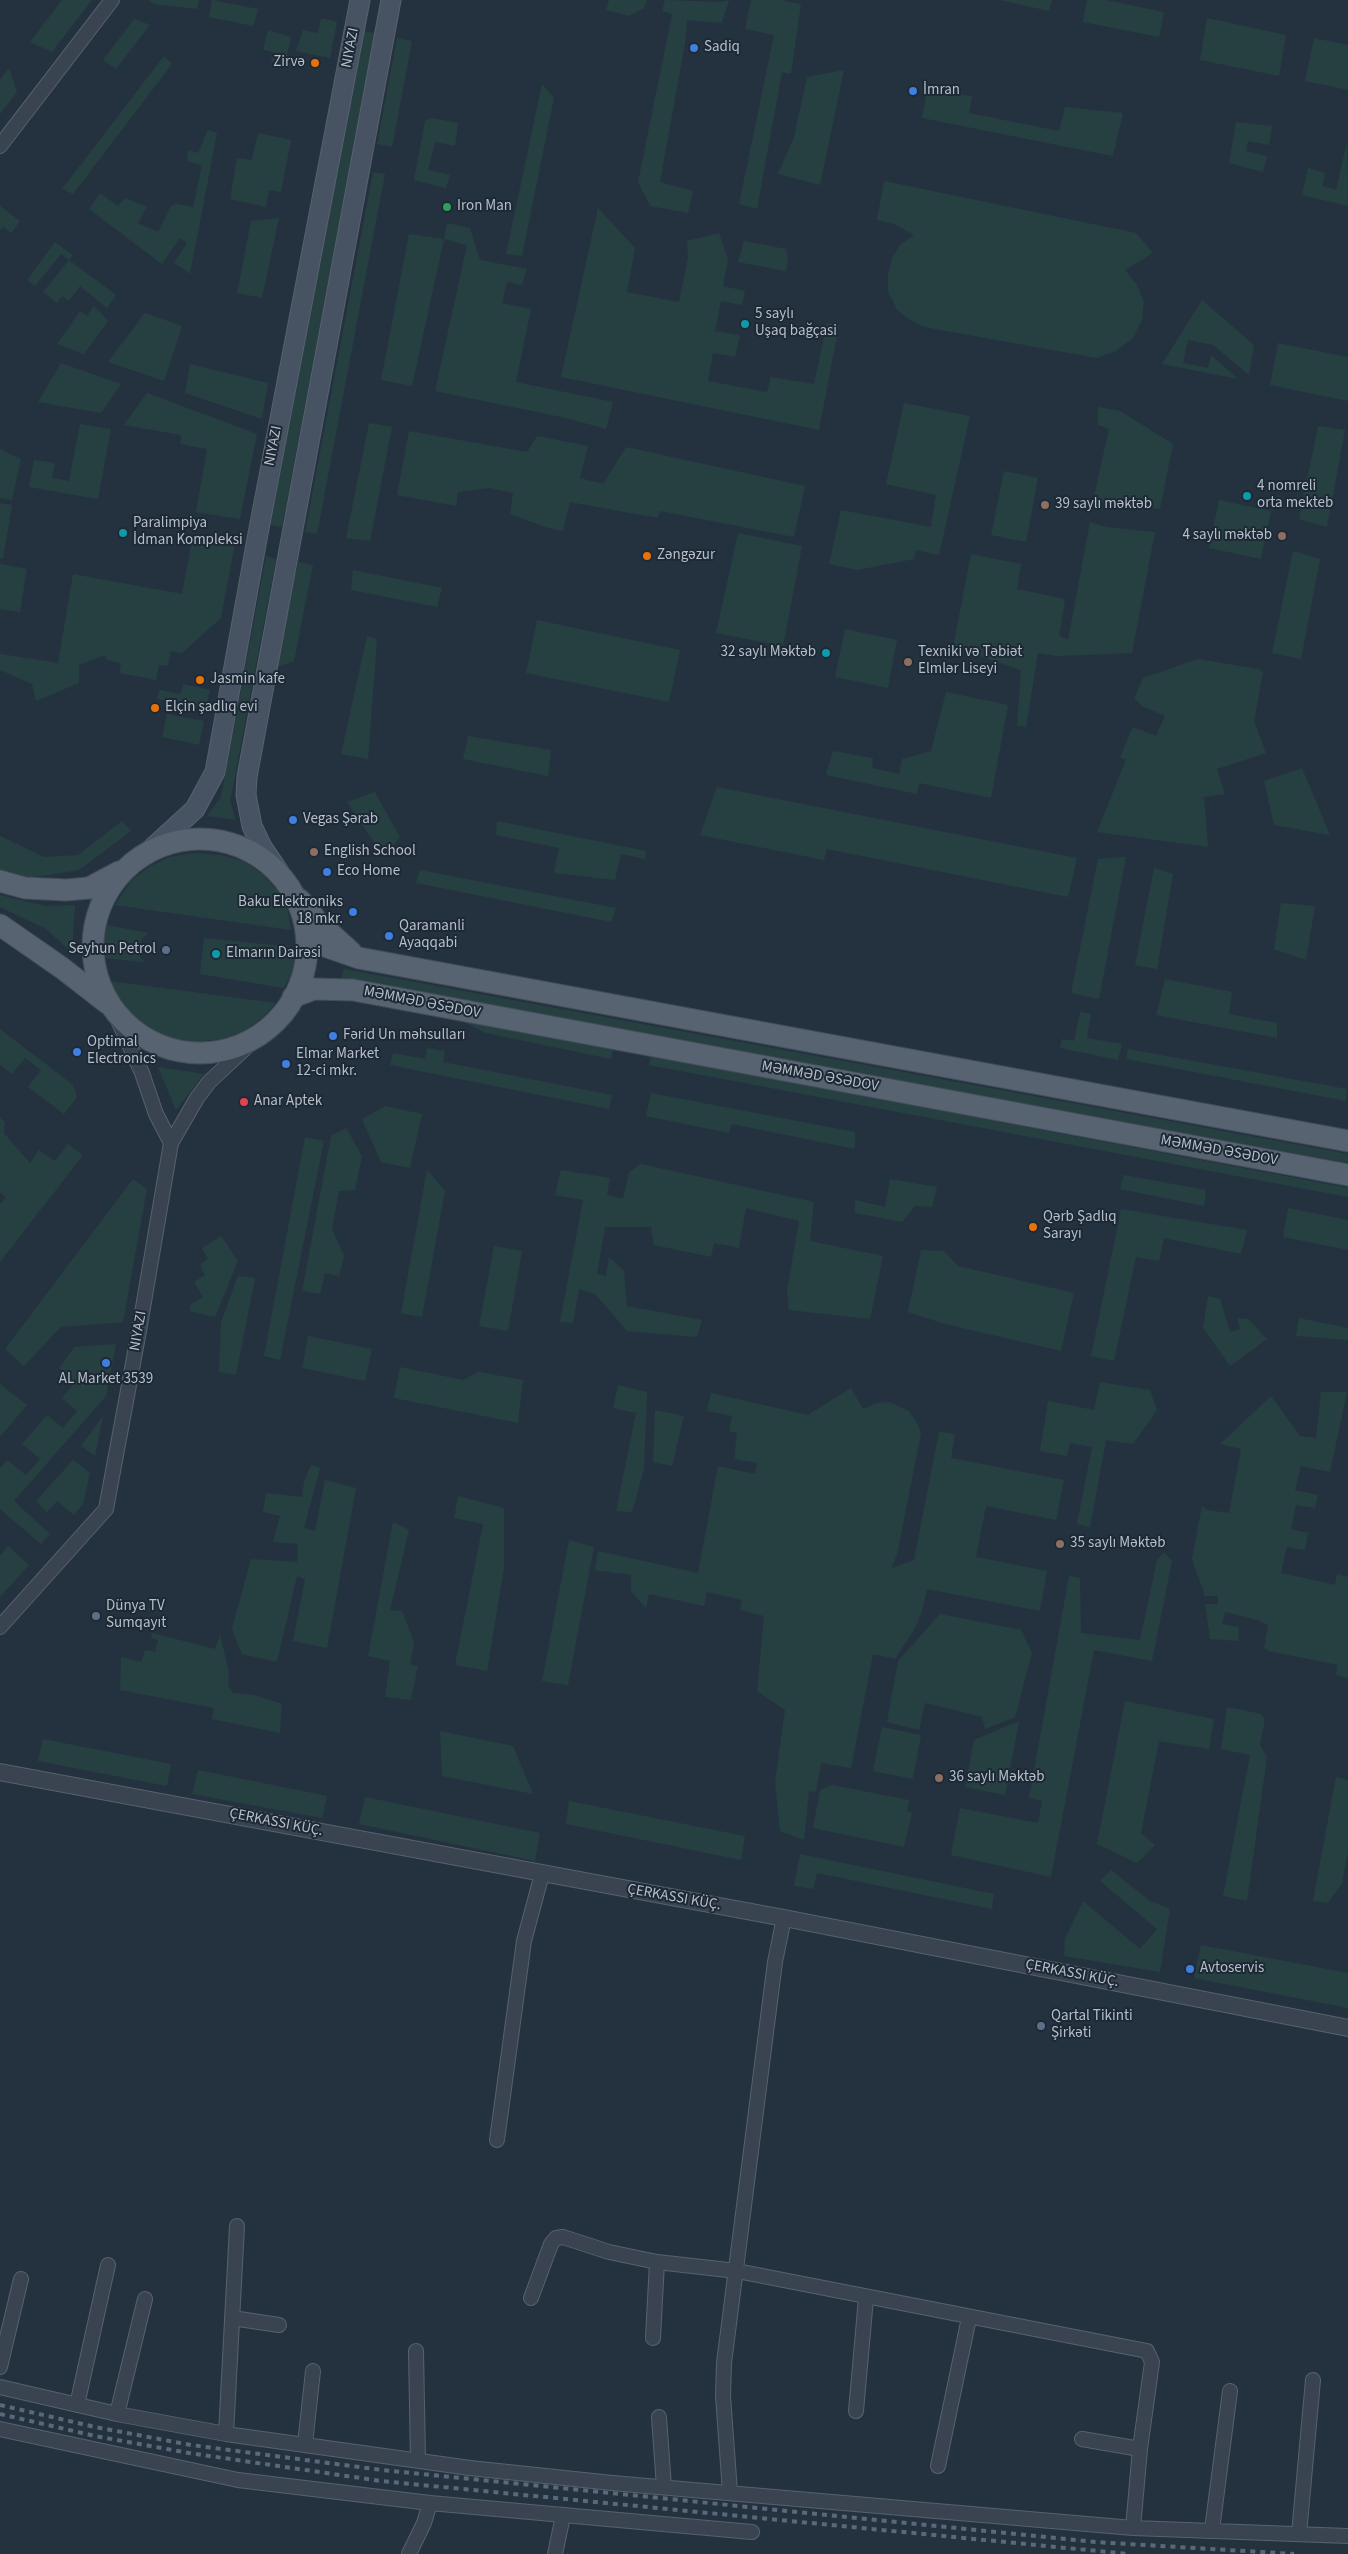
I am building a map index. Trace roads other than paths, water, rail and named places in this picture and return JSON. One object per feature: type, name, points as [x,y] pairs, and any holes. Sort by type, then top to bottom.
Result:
[{"type":"main road","points":[[130,865],[106,894],[98,912],[93,931],[95,970],[102,990],[112,1007],[128,1026],[149,1040],[172,1049],[196,1052],[221,1050],[245,1042],[266,1030],[281,1015],[294,997],[306,960],[306,940],[303,918],[295,897],[262,847],[252,826],[246,795],[289,545],[391,0]]},
{"type":"main road","points":[[359,8],[387,22]]},
{"type":"main road","name":"NIYAZI","points":[[148,852],[195,809],[215,772],[256,539],[359,8]]},
{"type":"main road","points":[[256,539],[289,545]]},
{"type":"main road","points":[[0,881],[25,888],[66,890],[89,888],[130,865],[148,852],[171,843],[195,839],[220,841],[244,848],[265,861],[282,878],[318,922],[358,958]]},
{"type":"main road","points":[[0,925],[32,946],[112,1007]]},
{"type":"main road","points":[[306,940],[358,958],[1348,1141]]},
{"type":"main road","points":[[32,946],[95,970]]},
{"type":"main road","name":"MƏMMƏD ƏSƏDOV","points":[[294,997],[321,989],[353,990],[1348,1175]]},
{"type":"street","points":[[0,146],[112,0]]},
{"type":"street","points":[[112,1007],[142,1073],[156,1114],[171,1143]]},
{"type":"street","name":"NIYAZI","points":[[0,1627],[106,1509],[171,1143],[197,1098],[209,1082],[266,1030]]},
{"type":"street","points":[[0,1772],[784,1918],[1348,2028]]},
{"type":"street","points":[[497,2140],[524,1941],[542,1874]]},
{"type":"street","points":[[730,2492],[723,2396],[724,2363],[775,1962],[784,1918]]},
{"type":"street","points":[[226,2434],[237,2226]]},
{"type":"street","points":[[532,2298],[551,2244],[556,2238],[563,2237],[609,2252],[657,2262],[736,2272],[1147,2351],[1152,2362],[1140,2449],[1133,2528]]},
{"type":"street","points":[[653,2338],[657,2262]]},
{"type":"street","points":[[77,2405],[108,2265]]},
{"type":"street","points":[[0,2367],[22,2279]]},
{"type":"street","points":[[856,2411],[866,2298]]},
{"type":"street","points":[[116,2414],[145,2299]]},
{"type":"street","points":[[232,2318],[279,2325]]},
{"type":"street","points":[[938,2466],[969,2318]]},
{"type":"street","points":[[416,2350],[418,2460]]},
{"type":"street","points":[[305,2444],[313,2371]]},
{"type":"street","points":[[1299,2534],[1313,2380]]},
{"type":"street","points":[[0,2387],[116,2414],[226,2434],[470,2468],[1133,2528],[1348,2536]]},
{"type":"street","points":[[1212,2530],[1230,2391]]},
{"type":"street","points":[[659,2417],[664,2487]]},
{"type":"street","points":[[0,2429],[238,2480],[430,2504],[752,2532]]},
{"type":"street","points":[[1082,2439],[1140,2449]]},
{"type":"street","points":[[409,2554],[424,2523],[430,2504]]},
{"type":"street","points":[[555,2554],[563,2516]]},
{"type":"railway","points":[[0,2405],[95,2427],[191,2445],[382,2470],[1095,2542],[1294,2554]]},
{"type":"railway","points":[[0,2414],[95,2436],[189,2453],[381,2481],[1128,2554]]},
{"type":"place","name":"Sadiq","points":[[694,48]]},
{"type":"place","name":"Zirvə","points":[[315,63]]},
{"type":"place","name":"İmran","points":[[913,91]]},
{"type":"place","name":"Iron Man","points":[[447,207]]},
{"type":"place","name":"5 saylı Uşaq bağçasi","points":[[745,324]]},
{"type":"place","name":"4 nomreli orta mekteb","points":[[1247,496]]},
{"type":"place","name":"39 saylı məktəb","points":[[1045,505]]},
{"type":"place","name":"Paralimpiya İdman Kompleksi","points":[[123,533]]},
{"type":"place","name":"4 saylı məktəb","points":[[1282,536]]},
{"type":"place","name":"Zəngəzur","points":[[647,556]]},
{"type":"place","name":"32 saylı Məktəb","points":[[826,653]]},
{"type":"place","name":"Texniki və Təbiət Elmlər Liseyi","points":[[908,662]]},
{"type":"place","name":"Jasmin kafe","points":[[200,680]]},
{"type":"place","name":"Elçin şadlıq evi","points":[[155,708]]},
{"type":"place","name":"Vegas Şərab","points":[[293,820]]},
{"type":"place","name":"English School","points":[[314,852]]},
{"type":"place","name":"Eco Home","points":[[327,872]]},
{"type":"place","name":"Baku Elektroniks 18 mkr.","points":[[353,912]]},
{"type":"place","name":"Qaramanli Ayaqqabi","points":[[389,936]]},
{"type":"place","name":"Seyhun Petrol","points":[[166,950]]},
{"type":"place","name":"Elmarın Dairəsi","points":[[216,954]]},
{"type":"place","name":"Fərid Un məhsulları","points":[[333,1036]]},
{"type":"place","name":"Optimal Electronics","points":[[77,1052]]},
{"type":"place","name":"Elmar Market 12-ci mkr.","points":[[286,1064]]},
{"type":"place","name":"Anar Aptek","points":[[244,1102]]},
{"type":"place","name":"Qәrb Şadlıq Sarayı","points":[[1033,1227]]},
{"type":"place","name":"AL Market 3539","points":[[106,1363]]},
{"type":"place","name":"35 saylı Məktəb","points":[[1060,1544]]},
{"type":"place","name":"Dünya TV Sumqayıt","points":[[96,1616]]},
{"type":"place","name":"36 saylı Məktəb","points":[[939,1778]]},
{"type":"place","name":"Avtoservis","points":[[1190,1969]]},
{"type":"place","name":"Qartal Tikinti Şirkәti","points":[[1041,2026]]}]
